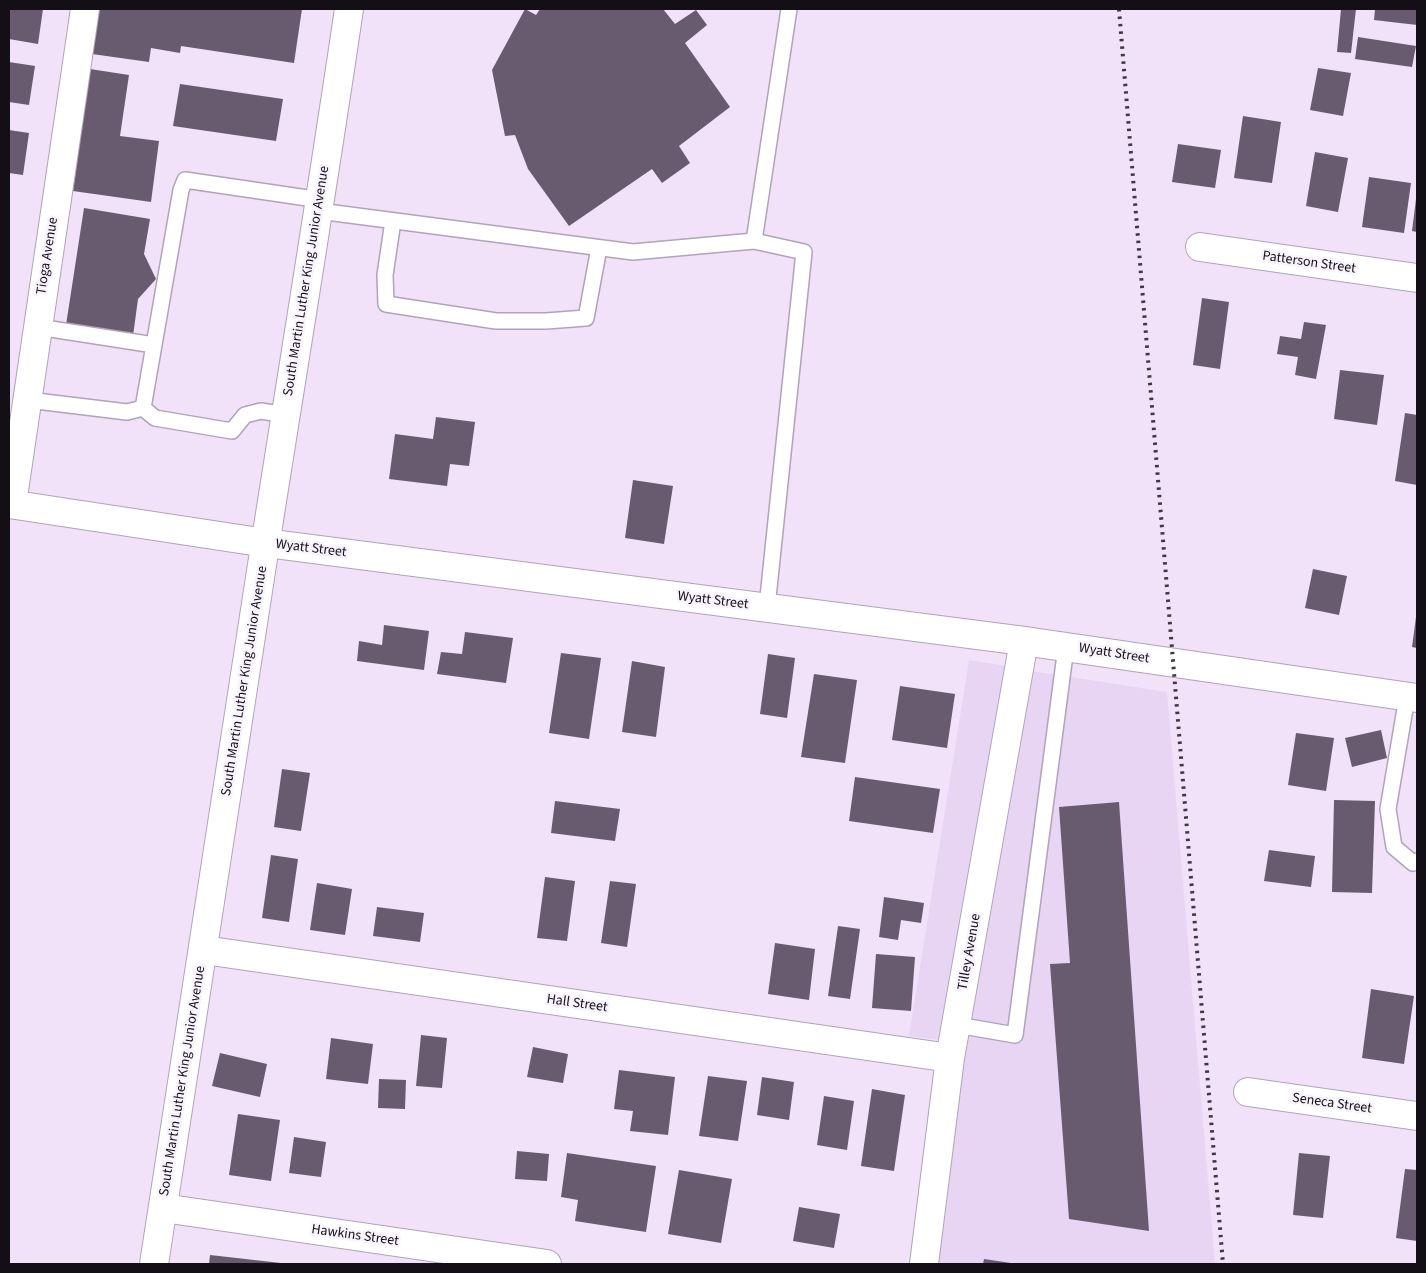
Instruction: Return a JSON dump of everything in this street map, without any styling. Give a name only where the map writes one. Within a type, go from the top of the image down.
[{"type":"street","name":"Tioga Avenue","points":[[11,504],[86,9]]},
{"type":"street","name":"South Martin Luther King Junior Avenue","points":[[154,1264],[320,205],[348,9]]},
{"type":"street","name":"Patterson Street","points":[[1200,247],[1417,278]]},
{"type":"street","name":"Wyatt Street","points":[[11,504],[266,543],[1024,640],[1412,697]]},
{"type":"street","name":"Tilley Avenue","points":[[924,1264],[950,1058],[1024,640]]},
{"type":"street","name":"Hall Street","points":[[204,950],[950,1058]]},
{"type":"street","name":"Seneca Street","points":[[1248,1092],[1417,1116]]},
{"type":"street","name":"Hawkins Street","points":[[163,1208],[547,1264]]},
{"type":"lane","points":[[754,241],[789,9]]},
{"type":"lane","points":[[143,408],[181,190],[185,180],[393,220],[633,252],[754,241],[804,252],[767,608]]},
{"type":"lane","points":[[393,220],[385,275],[386,304],[496,321],[546,321],[586,318],[599,248]]},
{"type":"lane","points":[[38,327],[154,345]]},
{"type":"lane","points":[[28,400],[127,412],[143,408]]},
{"type":"lane","points":[[143,408],[155,418],[232,431],[245,415],[261,411],[286,415]]},
{"type":"lane","points":[[957,1024],[1015,1035],[1066,647]]},
{"type":"lane","points":[[1412,697],[1388,809],[1394,847],[1413,863],[1417,861]]},
{"type":"shaded area","points":[[969,660],[1006,666],[940,1040],[909,1036]]},
{"type":"shaded area","points":[[1032,671],[1167,692],[1215,1264],[938,1264],[963,1060]]},
{"type":"building","points":[[9,9],[43,9],[38,44],[9,39]]},
{"type":"building","points":[[92,9],[302,9],[294,63],[181,46],[180,53],[151,48],[149,62],[85,53]]},
{"type":"building","points":[[525,9],[536,15],[540,9],[663,9],[675,24],[696,10],[707,25],[685,43],[730,107],[679,146],[690,163],[662,183],[652,169],[569,226],[528,169],[515,135],[505,136],[492,70]]},
{"type":"building","points":[[1341,9],[1356,9],[1351,53],[1337,52]]},
{"type":"building","points":[[1375,9],[1417,9],[1417,25],[1374,20]]},
{"type":"building","points":[[1358,37],[1416,46],[1412,67],[1355,59]]},
{"type":"building","points":[[9,62],[35,66],[29,105],[9,102]]},
{"type":"building","points":[[1318,68],[1351,73],[1343,116],[1310,110]]},
{"type":"building","points":[[90,69],[129,75],[120,136],[159,141],[151,202],[73,191]]},
{"type":"building","points":[[180,84],[283,99],[276,141],[173,126]]},
{"type":"building","points":[[1243,116],[1281,122],[1272,183],[1234,178]]},
{"type":"building","points":[[9,130],[29,133],[23,175],[9,173]]},
{"type":"building","points":[[1178,144],[1221,150],[1215,188],[1172,182]]},
{"type":"building","points":[[1315,152],[1348,158],[1338,212],[1306,206]]},
{"type":"building","points":[[1369,177],[1411,183],[1404,233],[1362,227]]},
{"type":"building","points":[[1417,200],[1417,232],[1412,231]]},
{"type":"building","points":[[84,208],[150,219],[144,254],[156,279],[138,299],[133,336],[66,325]]},
{"type":"building","points":[[1202,298],[1229,302],[1220,369],[1193,365]]},
{"type":"building","points":[[1304,322],[1326,325],[1316,379],[1295,375],[1298,357],[1277,354],[1280,336],[1301,339]]},
{"type":"building","points":[[1340,370],[1384,375],[1377,425],[1334,419]]},
{"type":"building","points":[[1405,413],[1417,415],[1417,485],[1395,481]]},
{"type":"building","points":[[436,417],[475,422],[469,466],[450,464],[447,486],[389,479],[395,434],[433,439]]},
{"type":"building","points":[[633,480],[673,486],[664,544],[625,538]]},
{"type":"building","points":[[1313,569],[1347,576],[1339,615],[1305,608]]},
{"type":"building","points":[[1417,617],[1417,648],[1412,647]]},
{"type":"building","points":[[384,625],[429,631],[424,670],[357,661],[359,641],[382,645]]},
{"type":"building","points":[[465,632],[513,638],[506,683],[437,674],[441,652],[462,654]]},
{"type":"building","points":[[561,653],[601,658],[589,739],[549,733]]},
{"type":"building","points":[[768,654],[795,658],[787,718],[760,714]]},
{"type":"building","points":[[632,661],[665,667],[656,737],[622,732]]},
{"type":"building","points":[[814,674],[857,680],[845,763],[801,757]]},
{"type":"building","points":[[900,686],[955,694],[947,748],[892,740]]},
{"type":"building","points":[[1381,730],[1387,758],[1352,767],[1345,738]]},
{"type":"building","points":[[1296,733],[1334,738],[1326,791],[1288,785]]},
{"type":"building","points":[[282,769],[310,773],[301,831],[274,827]]},
{"type":"building","points":[[855,777],[940,789],[933,833],[849,821]]},
{"type":"building","points":[[1334,800],[1375,801],[1372,893],[1332,892]]},
{"type":"building","points":[[555,801],[620,809],[615,841],[551,833]]},
{"type":"building","points":[[1119,802],[1149,1231],[1069,1219],[1050,964],[1070,963],[1059,807]]},
{"type":"building","points":[[1269,850],[1315,856],[1311,887],[1264,881]]},
{"type":"building","points":[[271,855],[298,859],[289,922],[262,918]]},
{"type":"building","points":[[545,877],[575,881],[567,941],[537,938]]},
{"type":"building","points":[[610,881],[636,884],[627,947],[601,943]]},
{"type":"building","points":[[317,883],[352,889],[345,935],[310,930]]},
{"type":"building","points":[[884,897],[924,903],[921,923],[901,920],[898,940],[879,937]]},
{"type":"building","points":[[377,907],[424,913],[420,942],[373,936]]},
{"type":"building","points":[[838,926],[860,929],[850,999],[828,996]]},
{"type":"building","points":[[775,943],[815,949],[809,1000],[768,994]]},
{"type":"building","points":[[876,954],[915,957],[911,1011],[872,1008]]},
{"type":"building","points":[[1371,989],[1414,996],[1404,1064],[1362,1058]]},
{"type":"building","points":[[421,1035],[447,1038],[442,1088],[416,1086]]},
{"type":"building","points":[[331,1038],[373,1044],[368,1084],[326,1079]]},
{"type":"building","points":[[533,1047],[568,1054],[563,1083],[527,1077]]},
{"type":"building","points":[[220,1053],[267,1064],[260,1097],[212,1086]]},
{"type":"building","points":[[619,1070],[675,1077],[668,1135],[630,1131],[633,1111],[614,1109]]},
{"type":"building","points":[[708,1076],[747,1081],[738,1141],[699,1136]]},
{"type":"building","points":[[762,1077],[794,1082],[789,1120],[757,1115]]},
{"type":"building","points":[[379,1079],[406,1080],[405,1109],[378,1108]]},
{"type":"building","points":[[872,1089],[905,1095],[894,1171],[861,1166]]},
{"type":"building","points":[[824,1096],[854,1101],[847,1150],[817,1145]]},
{"type":"building","points":[[238,1114],[280,1120],[271,1181],[229,1175]]},
{"type":"building","points":[[294,1137],[326,1142],[321,1177],[289,1173]]},
{"type":"building","points":[[517,1151],[549,1154],[547,1181],[515,1179]]},
{"type":"building","points":[[567,1153],[656,1166],[646,1232],[575,1221],[578,1200],[561,1197]]},
{"type":"building","points":[[1299,1153],[1330,1156],[1323,1218],[1293,1215]]},
{"type":"building","points":[[1405,1169],[1417,1170],[1417,1241],[1396,1238]]},
{"type":"building","points":[[679,1170],[732,1179],[721,1243],[668,1234]]},
{"type":"building","points":[[799,1207],[840,1214],[834,1248],[793,1241]]},
{"type":"building","points":[[210,1255],[281,1263],[281,1264],[209,1264]]},
{"type":"building","points":[[984,1259],[1011,1263],[1011,1264],[983,1264]]},
{"type":"railway","points":[[1119,9],[1223,1264]]}]
